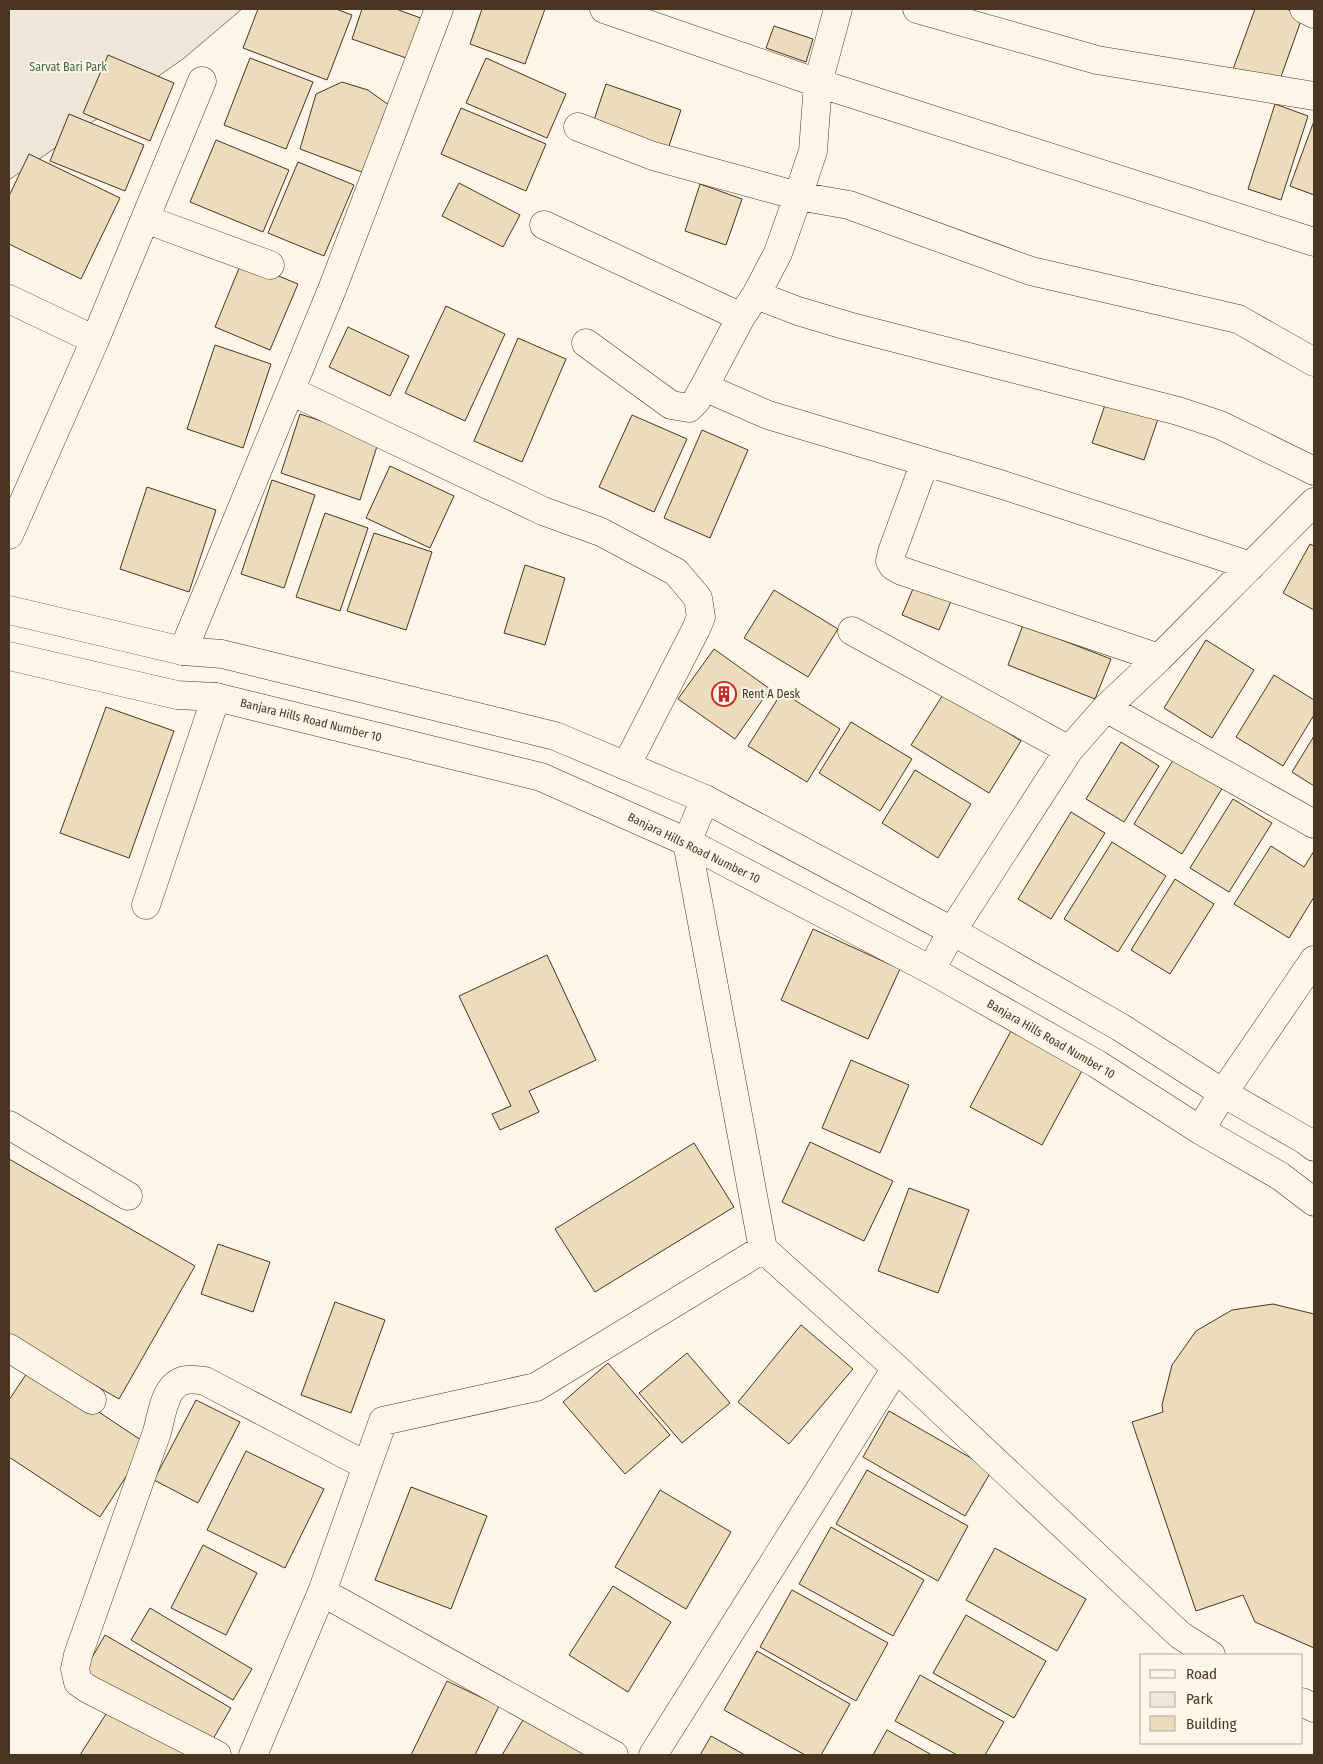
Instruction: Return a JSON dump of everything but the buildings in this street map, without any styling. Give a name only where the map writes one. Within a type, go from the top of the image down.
[{"type":"street","points":[[183,651],[337,278],[439,9]]},
{"type":"street","points":[[604,9],[818,84],[1314,242]]},
{"type":"street","points":[[586,343],[671,405],[690,408],[696,401],[778,253],[813,150],[818,84],[838,9]]},
{"type":"street","points":[[917,9],[1097,60],[1314,96]]},
{"type":"street","points":[[1304,9],[1314,14]]},
{"type":"street","points":[[9,535],[95,340],[202,81]]},
{"type":"street","points":[[578,127],[653,156],[798,196],[849,205],[1031,271],[1238,319],[1314,362]]},
{"type":"street","points":[[145,219],[270,265]]},
{"type":"street","points":[[544,225],[741,317]]},
{"type":"street","points":[[756,295],[798,311],[848,326],[1178,411],[1220,425],[1314,471]]},
{"type":"street","points":[[9,299],[95,340]]},
{"type":"street","points":[[704,387],[768,415],[1003,485],[1251,566]]},
{"type":"street","points":[[291,391],[543,511],[601,532],[676,572],[698,598],[700,617],[696,629],[626,766]]},
{"type":"street","points":[[925,462],[892,552],[890,561],[892,566],[1159,658]]},
{"type":"street","points":[[931,970],[952,931],[1069,750],[1106,708],[1313,505]]},
{"type":"street","points":[[9,610],[183,651],[222,654],[555,736],[705,799],[952,931],[1120,1027],[1223,1093],[1314,1147]]},
{"type":"street","points":[[852,631],[1069,750]]},
{"type":"street","name":"Banjara Hills Road Number 10","points":[[9,656],[177,695],[216,697],[541,777],[687,842],[931,970],[1097,1064],[1200,1130],[1280,1176],[1314,1202]]},
{"type":"street","points":[[146,905],[216,697]]},
{"type":"street","points":[[1106,708],[1314,824]]},
{"type":"street","points":[[705,799],[687,842],[764,1249],[896,1368],[1180,1635],[1209,1654]]},
{"type":"street","points":[[1200,1130],[1223,1093],[1314,960]]},
{"type":"street","points":[[9,1125],[128,1196]]},
{"type":"street","points":[[253,1755],[322,1592],[383,1421],[536,1387],[764,1249]]},
{"type":"street","points":[[9,1348],[92,1400]]},
{"type":"street","points":[[653,1755],[896,1368]]},
{"type":"street","points":[[217,1755],[88,1689],[78,1682],[75,1669],[78,1655],[158,1432],[165,1401],[172,1387],[185,1380],[205,1381],[367,1466]]},
{"type":"street","points":[[322,1592],[614,1755]]},
{"type":"green space","name":"Sarvat Bari Park","points":[[9,9],[242,9],[183,59],[9,180]]},
{"type":"place","name":"Rent A Desk","points":[[724,694]]}]
